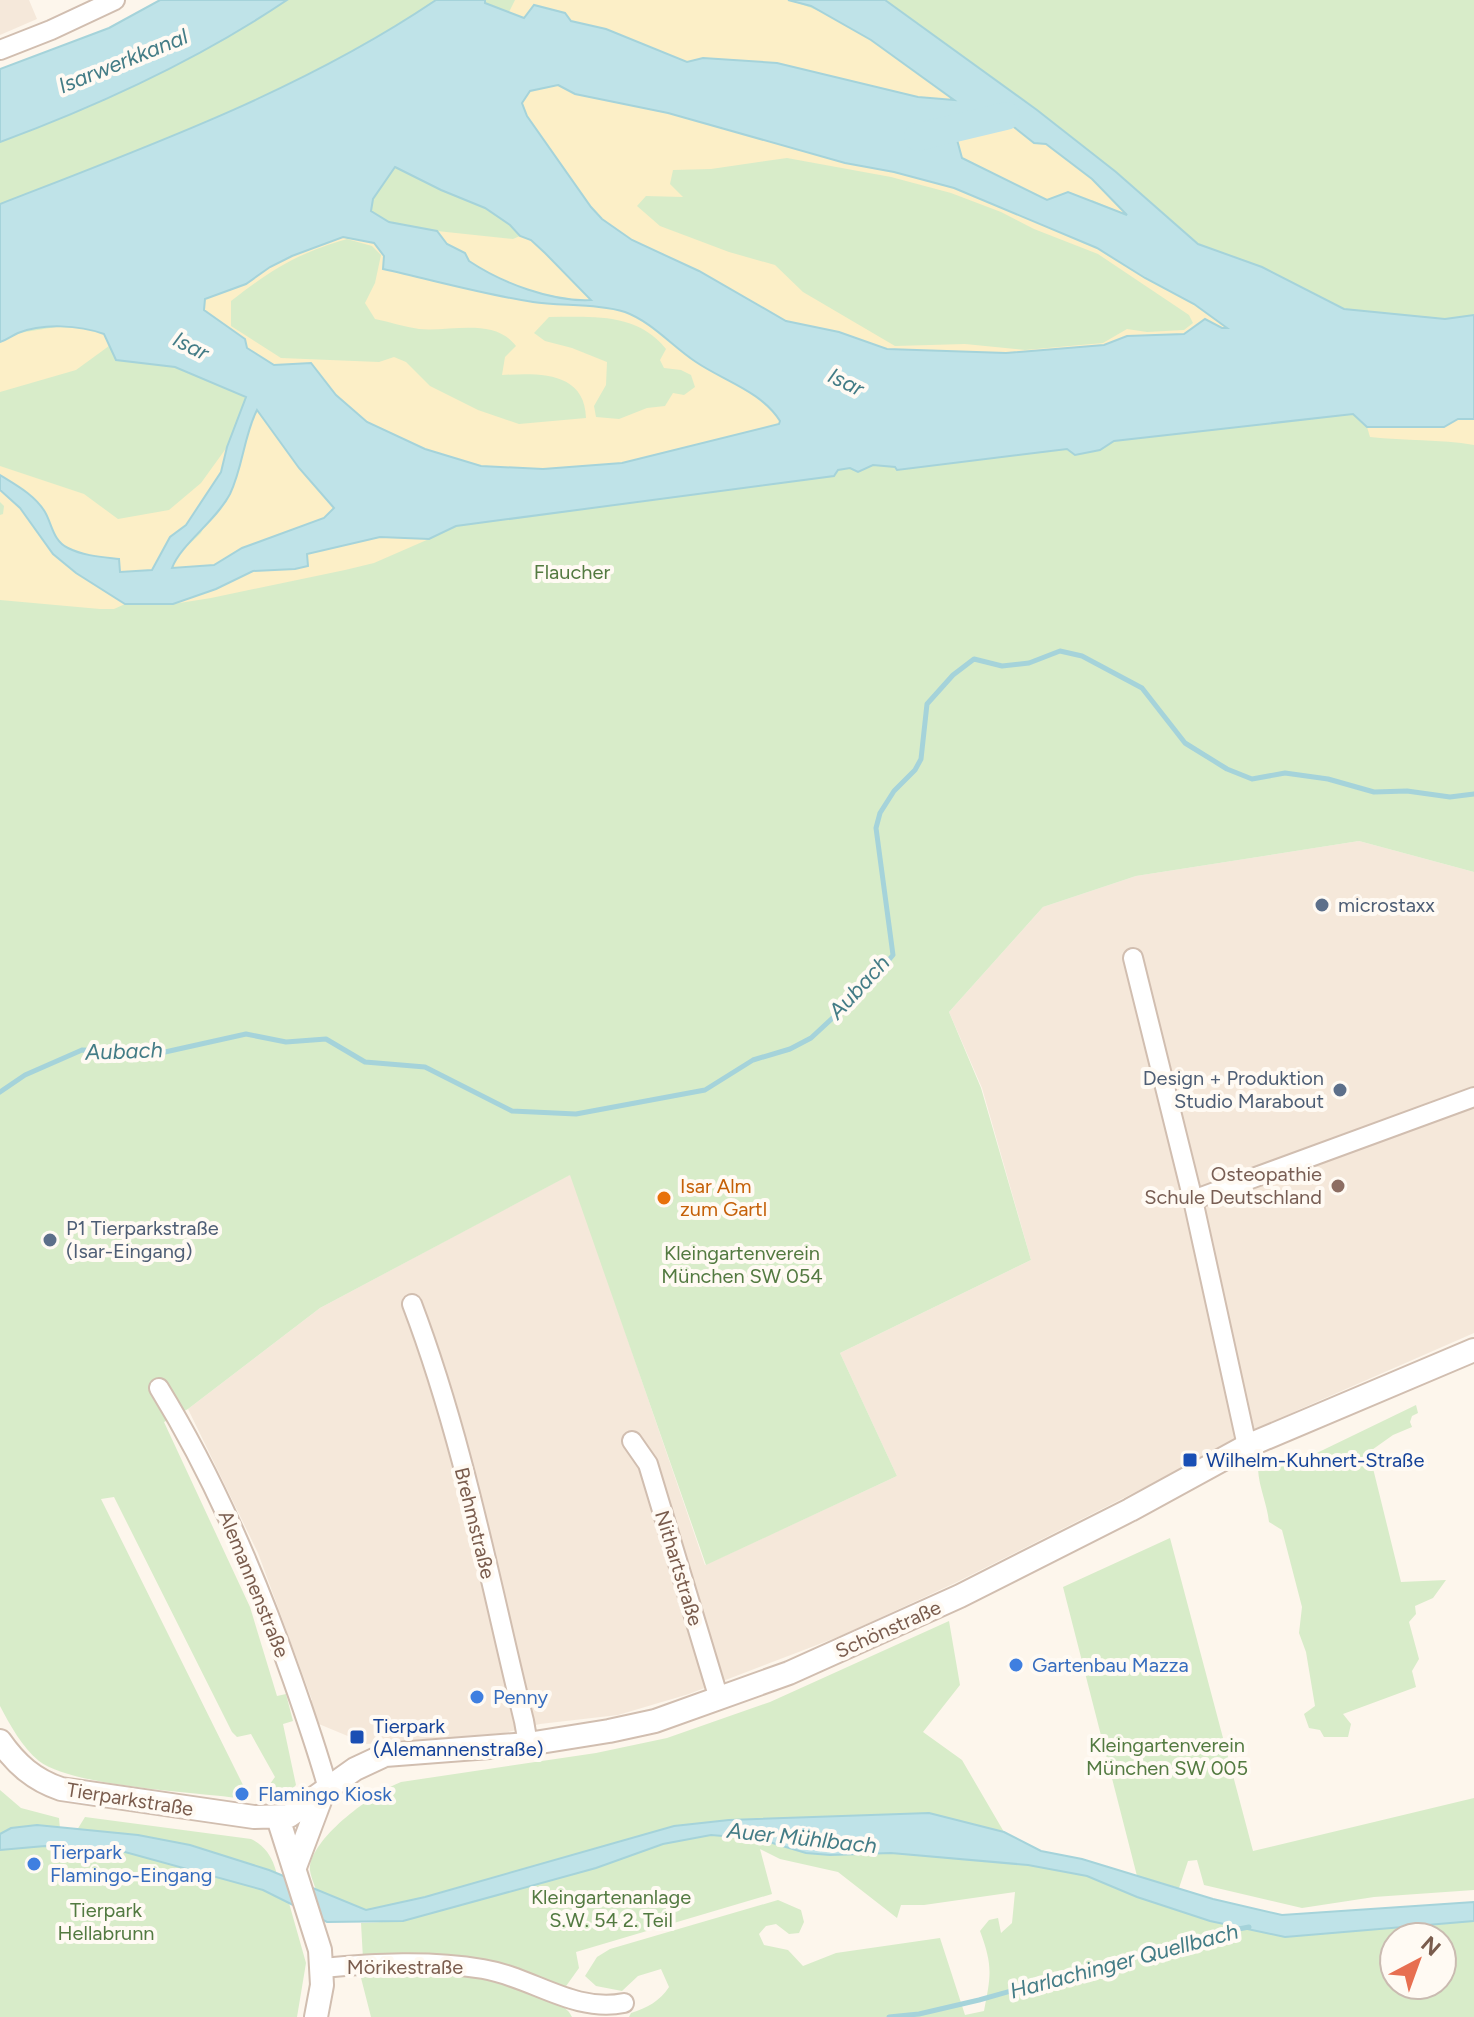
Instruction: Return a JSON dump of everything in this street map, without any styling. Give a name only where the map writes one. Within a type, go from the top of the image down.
[{"type":"street","points":[[0,50],[115,0]]},
{"type":"street","points":[[1133,958],[1193,1200],[1247,1446]]},
{"type":"street","points":[[1193,1200],[1474,1097]]},
{"type":"street","name":"Brehmstraße","points":[[412,1304],[433,1359],[528,1744]]},
{"type":"street","name":"Schönstraße","points":[[278,1818],[289,1816],[361,1766],[385,1755],[528,1744],[655,1721],[719,1699],[861,1643],[1130,1510],[1247,1446],[1474,1350]]},
{"type":"street","name":"Alemannenstraße","points":[[159,1388],[230,1522],[268,1608],[328,1789]]},
{"type":"street","name":"Nithartstraße","points":[[632,1441],[648,1464],[719,1699]]},
{"type":"street","name":"Tierparkstraße","points":[[0,1741],[24,1769],[46,1784],[61,1789],[278,1818]]},
{"type":"street","points":[[297,1874],[321,1798],[328,1789]]},
{"type":"street","points":[[278,1818],[312,1919],[322,1968],[316,2017]]},
{"type":"street","name":"Mörikestraße","points":[[322,1968],[394,1963],[484,1969],[509,1976],[579,2010],[624,2003]]},
{"type":"shaded area","points":[[0,0],[29,0],[37,19],[0,35]]},
{"type":"shaded area","points":[[1359,841],[1474,872],[1474,1333],[1298,1410],[957,1582],[843,1635],[689,1694],[618,1715],[540,1724],[504,1733],[367,1744],[314,1722],[307,1702],[312,1700],[258,1553],[188,1409],[320,1308],[571,1174],[705,1565],[897,1476],[840,1353],[1031,1260],[982,1088],[949,1012],[1043,907],[1136,876]]},
{"type":"green space","name":"Flaucher","points":[[160,0],[1474,0],[1474,872],[1359,841],[1136,876],[1043,907],[949,1012],[981,1088],[1031,1260],[840,1353],[897,1476],[706,1565],[570,1175],[320,1308],[188,1409],[164,1422],[250,1607],[277,1696],[286,1694],[293,1721],[283,1724],[296,1785],[287,1794],[275,1797],[265,1791],[275,1777],[251,1734],[237,1737],[232,1732],[114,1497],[101,1499],[244,1787],[235,1790],[237,1798],[104,1782],[55,1770],[27,1749],[0,1706],[0,69],[109,28]]},
{"type":"green space","points":[[1416,1405],[1418,1413],[1412,1416],[1412,1427],[1393,1435],[1369,1452],[1401,1582],[1446,1580],[1433,1598],[1415,1606],[1416,1614],[1409,1622],[1419,1659],[1412,1671],[1416,1687],[1343,1714],[1351,1724],[1348,1737],[1324,1737],[1320,1730],[1309,1728],[1304,1714],[1315,1706],[1306,1652],[1299,1633],[1302,1607],[1282,1530],[1269,1522],[1258,1469],[1292,1465]]},
{"type":"green space","name":"Kleingartenverein München SW 005","points":[[1170,1538],[1253,1851],[1474,1798],[1474,1890],[1374,1897],[1302,1908],[1204,1885],[1197,1860],[1188,1861],[1179,1888],[1137,1876],[1063,1587]]},
{"type":"green space","points":[[949,1621],[960,1685],[923,1732],[962,1760],[1004,1832],[929,1813],[729,1820],[674,1826],[425,1897],[366,1910],[316,1890],[310,1866],[322,1841],[346,1817],[401,1782],[596,1753],[667,1738],[770,1702]]},
{"type":"green space","name":"Tierpark Hellabrunn","points":[[0,1790],[21,1808],[59,1818],[60,1829],[77,1830],[85,1817],[251,1839],[259,1844],[274,1865],[282,1899],[289,1903],[306,1963],[297,2017],[0,2017]]},
{"type":"green space","name":"Kleingartenanlage S.W. 54 2. Teil","points":[[711,1835],[759,1839],[806,1853],[891,1853],[1028,1865],[1087,1876],[1137,1897],[1210,1921],[1378,1927],[1378,2001],[1458,2001],[1458,1922],[1474,1921],[1474,2017],[629,2017],[657,2000],[669,1987],[661,1969],[638,1976],[622,1991],[596,1986],[585,1976],[597,1957],[610,1949],[778,1900],[801,1910],[804,1922],[799,1933],[789,1934],[776,1924],[766,1926],[759,1934],[764,1945],[788,1950],[803,1966],[836,1953],[940,1938],[965,2015],[984,2011],[990,1971],[980,1931],[989,1920],[998,1918],[1001,1933],[1012,1923],[1015,1892],[924,1905],[901,1905],[897,1918],[838,1872],[780,1859],[760,1849],[772,1894],[576,1952],[579,1968],[564,1989],[511,1969],[465,1959],[363,1959],[361,1923],[403,1921],[596,1868],[663,1844]]},
{"type":"green space","points":[[437,1971],[490,1980],[532,1992],[564,2007],[572,2017],[371,2017],[360,1974]]},
{"type":"sand","points":[[515,0],[788,0],[855,29],[956,100],[918,97],[777,63],[703,58],[687,62],[606,29],[571,21],[565,13],[535,5],[524,18],[509,12]]},
{"type":"sand","points":[[559,85],[575,94],[668,113],[845,163],[954,188],[1097,248],[1194,304],[1228,328],[1205,319],[1184,334],[1127,336],[1104,345],[1006,353],[887,349],[839,332],[786,321],[699,271],[632,240],[602,219],[527,116],[522,103],[530,91]],"holes":[[[787,158],[891,177],[951,193],[1098,254],[1189,315],[1193,323],[1184,330],[1147,332],[1127,329],[1103,343],[1025,350],[965,344],[895,346],[803,292],[775,265],[729,252],[660,226],[637,206],[646,196],[683,197],[670,184],[673,170],[711,169]]]},
{"type":"sand","points":[[997,121],[1010,124],[1034,143],[1046,143],[1092,179],[1129,216],[1092,200],[1047,200],[962,158],[952,125]]},
{"type":"sand","points":[[437,231],[513,239],[520,236],[531,240],[592,300],[542,293],[503,281],[486,273],[465,253],[447,244]]},
{"type":"sand","points":[[343,236],[374,243],[384,256],[383,268],[514,299],[625,312],[653,328],[696,362],[763,402],[780,421],[779,424],[622,463],[543,469],[481,466],[425,449],[367,422],[336,395],[311,363],[274,365],[247,348],[204,310],[205,299],[246,284],[292,256]],"holes":[[[347,239],[372,246],[381,255],[375,283],[365,303],[375,319],[419,329],[484,329],[507,337],[516,346],[505,357],[502,375],[544,375],[568,383],[578,391],[586,418],[519,424],[478,410],[430,386],[406,362],[394,357],[379,362],[281,358],[231,326],[231,301],[272,271]],[[549,317],[597,317],[641,328],[666,349],[660,360],[664,368],[691,375],[695,387],[684,395],[673,393],[665,406],[647,408],[619,419],[596,417],[594,406],[606,385],[607,362],[545,341],[534,333]]]},
{"type":"sand","points":[[56,327],[88,328],[104,334],[109,346],[76,370],[0,392],[0,342],[19,333]]},
{"type":"sand","points":[[256,409],[299,468],[334,507],[325,518],[242,548],[214,565],[171,568],[177,556],[201,533]]},
{"type":"sand","points":[[1458,419],[1474,419],[1474,445],[1370,437],[1367,427],[1443,427]]},
{"type":"sand","points":[[227,447],[221,472],[186,525],[170,537],[153,570],[120,572],[119,559],[74,551],[63,545],[36,500],[0,475],[0,466],[84,494],[118,519],[169,510],[201,483]]},
{"type":"sand","points":[[0,490],[20,508],[52,552],[76,573],[125,604],[114,609],[100,609],[0,600],[0,515],[4,506],[0,502]]},
{"type":"sand","points":[[380,537],[429,539],[374,563],[173,604],[216,589],[253,571],[307,566],[306,554]]},
{"type":"water","name":"Isarwerkkanal","points":[[160,0],[287,0],[219,42],[148,80],[0,142],[0,69],[109,28]]},
{"type":"water","name":"Isar","points":[[436,0],[485,0],[485,3],[524,18],[534,5],[565,13],[571,21],[606,29],[687,62],[703,58],[777,63],[918,97],[954,100],[871,40],[811,6],[788,0],[885,0],[1037,110],[1116,172],[1198,244],[1262,267],[1344,309],[1445,319],[1474,315],[1474,419],[1458,419],[1444,427],[1367,427],[1353,414],[1114,441],[1100,450],[1075,455],[1067,449],[897,470],[895,467],[873,465],[858,472],[850,468],[838,470],[834,476],[456,526],[429,539],[380,537],[307,554],[308,566],[253,571],[216,589],[173,604],[125,604],[76,573],[53,554],[20,508],[0,490],[0,475],[36,500],[63,545],[74,551],[119,559],[120,572],[152,570],[170,537],[186,525],[221,472],[246,397],[175,367],[116,360],[104,334],[94,331],[61,326],[38,328],[0,342],[0,204],[224,114],[333,62]],"holes":[[[558,85],[575,94],[668,113],[845,163],[954,188],[1097,248],[1194,304],[1227,328],[1205,319],[1184,334],[1127,336],[1104,345],[1006,353],[887,349],[839,332],[786,321],[699,271],[632,240],[602,219],[527,116],[522,103],[530,91]],[[997,121],[1010,124],[1034,143],[1046,144],[1092,179],[1127,215],[1068,192],[1047,200],[962,158],[953,125]],[[395,167],[485,208],[520,236],[531,240],[591,300],[560,298],[496,277],[469,261],[465,253],[447,244],[437,231],[389,222],[371,211],[373,199]],[[343,237],[374,243],[384,256],[383,269],[514,299],[625,312],[653,328],[696,362],[752,394],[780,421],[779,424],[622,463],[543,469],[481,466],[425,449],[367,422],[336,395],[311,363],[274,365],[247,348],[245,339],[204,310],[205,299],[246,284],[270,267]],[[257,410],[299,468],[334,508],[324,518],[242,548],[214,565],[172,568],[183,550],[230,494]]]},
{"type":"water","name":"Auer Mühlbach","points":[[929,1813],[1004,1832],[1041,1851],[1082,1859],[1213,1899],[1282,1915],[1474,1902],[1474,1921],[1378,1921],[1378,1929],[1285,1937],[1210,1921],[1137,1897],[1087,1876],[1028,1865],[891,1853],[806,1853],[759,1839],[711,1835],[663,1844],[596,1868],[403,1921],[327,1922],[263,1890],[125,1852],[45,1846],[0,1850],[0,1834],[11,1828],[37,1825],[138,1835],[190,1845],[269,1870],[366,1910],[425,1897],[674,1826],[729,1820]]},
{"type":"waterway","points":[[918,137],[1006,116]]},
{"type":"waterway","name":"Aubach","points":[[0,1092],[25,1075],[82,1050],[114,1051],[130,1047],[165,1052],[246,1034],[286,1042],[326,1039],[365,1062],[425,1067],[512,1111],[576,1114],[705,1090],[753,1060],[790,1049],[811,1038],[865,988],[893,955],[876,828],[880,813],[921,759],[927,704],[953,675],[974,659],[1002,666],[1029,663],[1060,651],[1082,656],[1142,688],[1185,743],[1227,769],[1252,779],[1285,773],[1328,779],[1374,792],[1407,791],[1450,797],[1474,794]]},
{"type":"waterway","name":"Harlachinger Quellbach","points":[[889,2017],[919,2014],[979,2000],[1213,1934],[1249,1927]]},
{"type":"place","name":"microstaxx","points":[[1322,905]]},
{"type":"place","name":"Design + Produktion Studio Marabout","points":[[1340,1090]]},
{"type":"place","name":"Osteopathie Schule Deutschland","points":[[1338,1186]]},
{"type":"place","name":"Isar Alm zum Gartl","points":[[664,1198]]},
{"type":"place","name":"P1 Tierparkstraße (Isar-Eingang)","points":[[50,1240]]},
{"type":"place","name":"Wilhelm-Kuhnert-Straße","points":[[1190,1460]]},
{"type":"place","name":"Gartenbau Mazza","points":[[1016,1665]]},
{"type":"place","name":"Penny","points":[[477,1697]]},
{"type":"place","name":"Tierpark (Alemannenstraße)","points":[[357,1737]]},
{"type":"place","name":"Flamingo Kiosk","points":[[242,1794]]},
{"type":"place","name":"Tierpark Flamingo-Eingang","points":[[34,1864]]},
{"type":"park label","name":"Kleingartenverein München SW 054","points":[[742,1264]]}]
